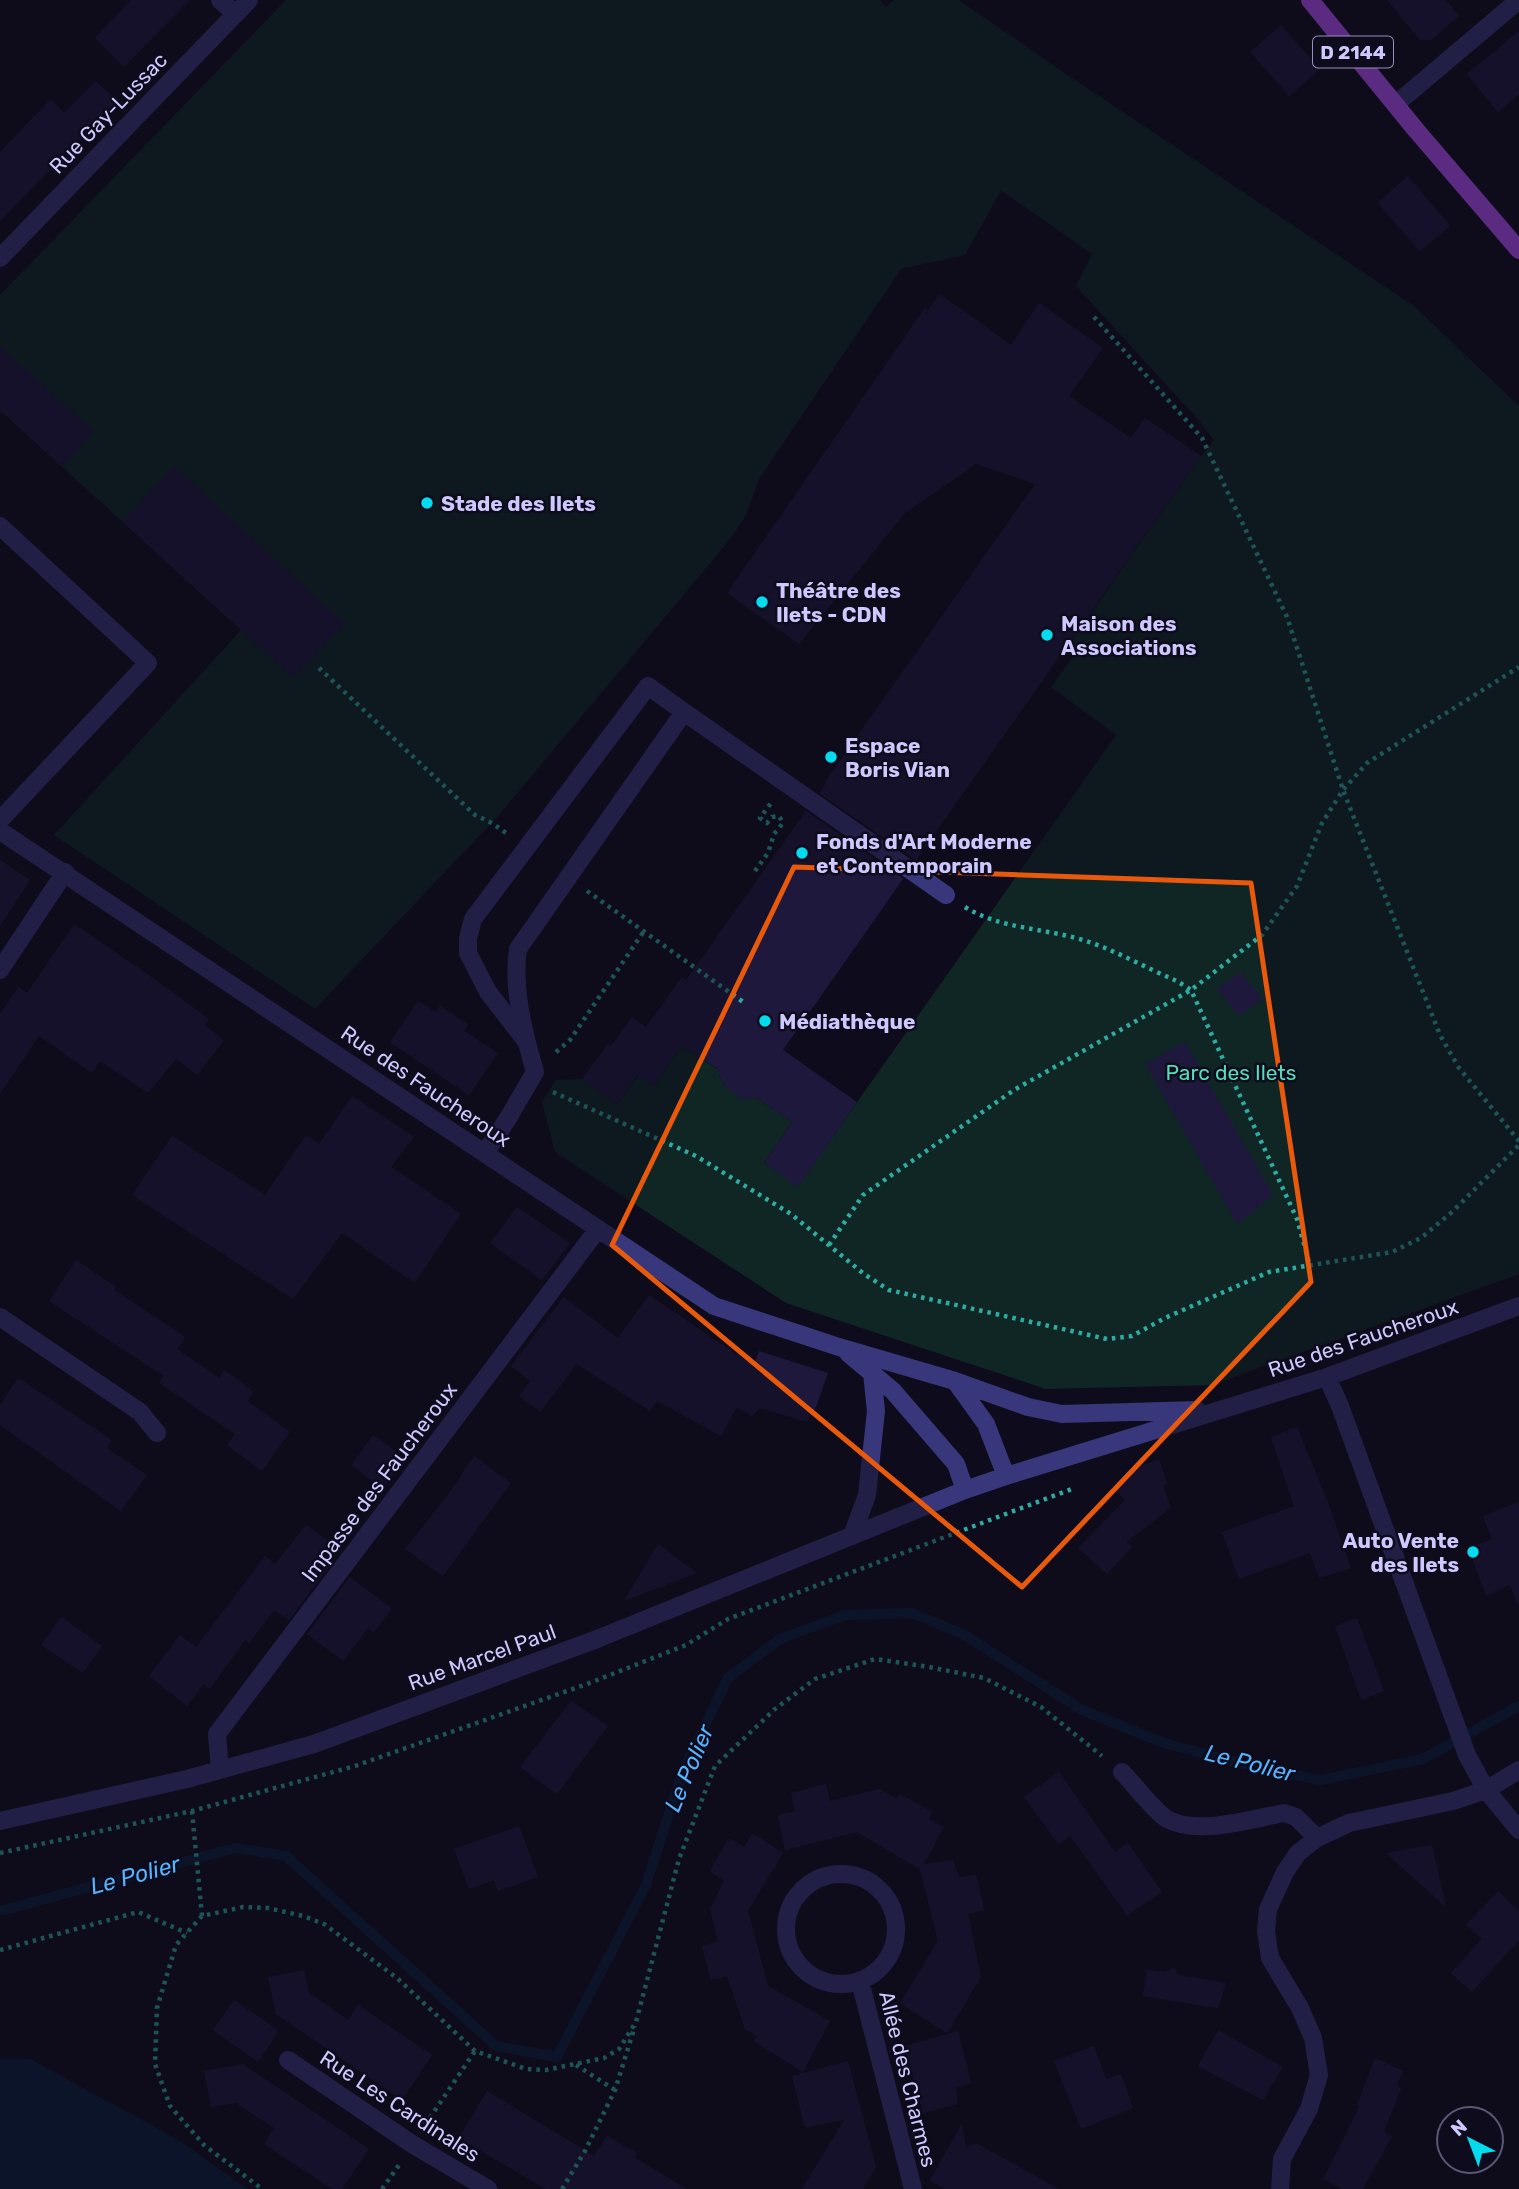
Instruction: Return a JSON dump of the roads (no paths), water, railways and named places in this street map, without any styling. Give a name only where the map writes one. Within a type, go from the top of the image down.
[{"type":"main road","name":"D 2144","points":[[1310,0],[1519,250]]},
{"type":"street","points":[[220,0],[234,14]]},
{"type":"street","name":"Rue Gay-Lussac","points":[[0,258],[249,0]]},
{"type":"street","points":[[1396,104],[1519,0]]},
{"type":"street","points":[[0,526],[148,663],[0,820]]},
{"type":"street","points":[[526,1041],[488,992],[468,953],[468,938],[473,919],[648,686],[947,895]]},
{"type":"street","points":[[485,1153],[532,1077],[515,968],[518,949],[684,712]]},
{"type":"street","name":"Rue des Faucheroux","points":[[0,831],[714,1306],[955,1381],[1028,1407],[1062,1414],[1220,1410]]},
{"type":"street","points":[[0,970],[65,872]]},
{"type":"street","name":"Impasse des Faucheroux","points":[[220,1770],[217,1734],[598,1229]]},
{"type":"street","name":"Rue des Faucheroux","points":[[842,1348],[893,1391],[956,1464],[965,1490],[1327,1377],[1519,1306]]},
{"type":"street","points":[[0,1317],[140,1412],[157,1433]]},
{"type":"street","points":[[852,1536],[867,1495],[876,1411],[872,1373]]},
{"type":"street","points":[[1327,1377],[1467,1755],[1486,1790],[1519,1830]]},
{"type":"street","points":[[955,1381],[986,1424],[1006,1476]]},
{"type":"street","name":"Rue Marcel Paul","points":[[0,1821],[187,1779],[314,1744],[597,1639],[965,1490]]},
{"type":"street","points":[[1280,2189],[1282,2160],[1309,2109],[1319,2075],[1313,2038],[1300,2008],[1270,1958],[1266,1931],[1268,1909],[1285,1872],[1298,1853],[1317,1838],[1349,1823],[1453,1801],[1486,1790],[1519,1770]]},
{"type":"street","points":[[1122,1772],[1165,1817],[1182,1825],[1200,1828],[1284,1813],[1296,1817],[1317,1838]]},
{"type":"street","name":"Allée des Charmes","points":[[847,1873],[865,1878],[880,1889],[891,1904],[896,1922],[895,1940],[888,1958],[876,1972],[860,1981],[842,1984],[824,1982],[808,1974],[795,1961],[788,1945],[785,1927],[789,1909],[798,1894],[811,1881],[828,1874],[847,1873]]},
{"type":"street","name":"Allée des Charmes","points":[[860,1981],[913,2189]]},
{"type":"street","name":"Rue Les Cardinales","points":[[288,2060],[412,2144],[488,2189]]},
{"type":"water","points":[[0,2059],[30,2059],[182,2142],[247,2189],[0,2189]]},
{"type":"waterway","name":"Le Polier","points":[[0,1911],[236,1848],[286,1856],[496,2046],[557,2057],[646,1885],[682,1773],[728,1678],[780,1639],[845,1615],[912,1613],[963,1634],[1082,1710],[1164,1743],[1256,1767],[1321,1780],[1423,1759],[1519,1706]]},
{"type":"place","name":"Stade des Ilets","points":[[427,503]]},
{"type":"place","name":"Théâtre des Ilets - CDN","points":[[762,602]]},
{"type":"place","name":"Maison des Associations","points":[[1047,635]]},
{"type":"place","name":"Espace Boris Vian","points":[[831,757]]},
{"type":"place","name":"Fonds d'Art Moderne et Contemporain","points":[[802,853]]},
{"type":"place","name":"Médiathèque","points":[[765,1021]]},
{"type":"place","name":"Auto Vente des Ilets","points":[[1473,1552]]},
{"type":"park label","name":"Parc des Ilets","points":[[1231,1072]]}]
